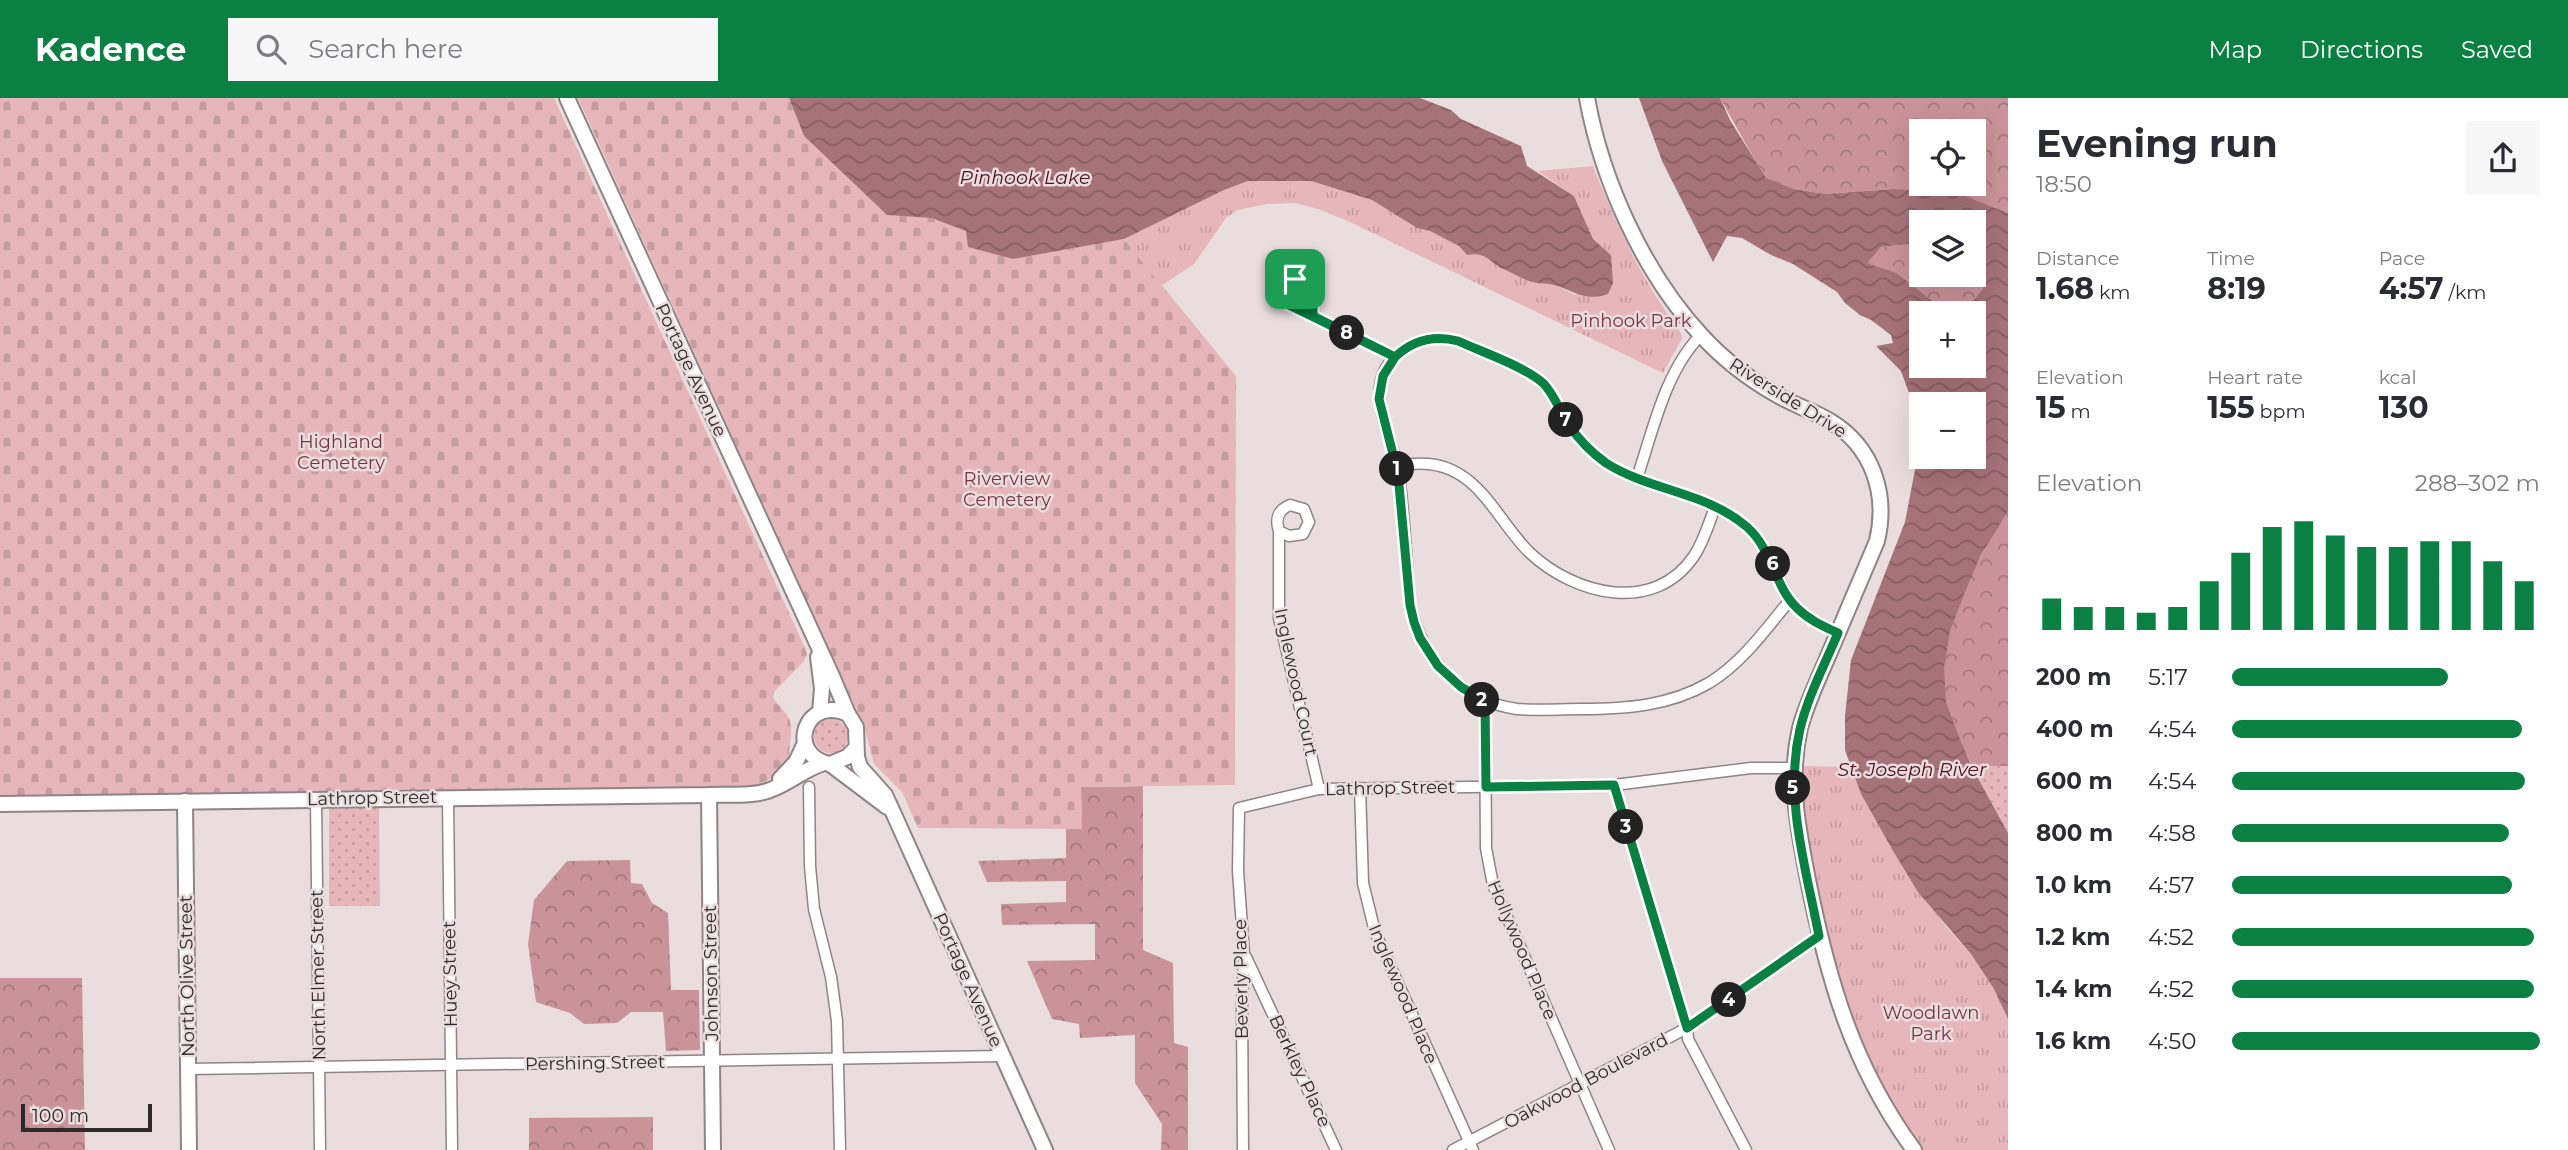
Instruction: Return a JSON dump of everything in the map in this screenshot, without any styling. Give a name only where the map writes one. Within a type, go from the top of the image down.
[{"type":"street","name":"Portage Avenue","points":[[567,98],[848,714]]},
{"type":"street","name":"Riverside Drive","points":[[1587,98],[1605,170],[1620,205],[1666,291],[1700,335],[1753,380],[1841,429],[1863,451],[1870,463],[1880,496],[1881,525],[1877,541],[1805,711],[1794,768],[1796,817],[1819,936],[1834,992],[1861,1063],[1882,1102],[1914,1150]]},
{"type":"street","points":[[1313,316],[1395,357]]},
{"type":"street","points":[[1637,478],[1674,372],[1688,348],[1700,335]]},
{"type":"street","points":[[1790,600],[1730,667],[1709,683],[1673,699],[1634,708],[1528,710],[1485,701],[1461,687],[1438,666],[1420,638],[1414,622],[1410,605],[1397,466],[1379,399],[1383,376],[1395,357],[1416,343],[1436,338],[1458,341],[1528,373],[1551,393],[1569,425],[1591,451],[1623,473],[1715,507],[1734,517],[1760,542],[1790,600],[1813,621],[1838,633]]},
{"type":"street","points":[[1397,466],[1434,464],[1457,472],[1473,485],[1517,539],[1538,560],[1570,580],[1610,593],[1636,593],[1651,589],[1676,575],[1700,545],[1715,507]]},
{"type":"street","name":"Inglewood Court","points":[[1279,531],[1279,618],[1319,789]]},
{"type":"street","name":"Portage Avenue","points":[[815,642],[822,689],[820,712]]},
{"type":"street","name":"Hollywood Place","points":[[1485,701],[1486,848],[1493,885],[1609,1150]]},
{"type":"street","points":[[840,710],[848,714],[856,727],[856,748],[847,757],[827,763],[812,756],[805,743],[807,725],[820,712],[840,710]]},
{"type":"street","name":"Lathrop Street","points":[[743,793],[778,780],[796,762],[805,743]]},
{"type":"street","name":"Portage Avenue","points":[[856,748],[860,767],[879,788],[892,810],[1045,1150]]},
{"type":"street","name":"Portage Avenue","points":[[827,763],[892,810]]},
{"type":"street","name":"Lathrop Street","points":[[0,804],[709,795],[766,792],[805,769],[827,763]]},
{"type":"street","name":"Lathrop Street","points":[[1239,808],[1319,789],[1614,785],[1751,768],[1794,768]]},
{"type":"street","points":[[1614,785],[1687,1028],[1688,1039],[1746,1150]]},
{"type":"street","points":[[809,787],[814,909],[835,999],[840,1150]]},
{"type":"street","name":"Inglewood Place","points":[[1360,788],[1363,883],[1375,932],[1471,1146]]},
{"type":"street","name":"Johnson Street","points":[[709,795],[713,1150]]},
{"type":"street","name":"Huey Street","points":[[448,797],[453,1150]]},
{"type":"street","name":"North Elmer Street","points":[[316,799],[320,1150]]},
{"type":"street","name":"North Olive Street","points":[[185,801],[189,1150]]},
{"type":"street","name":"Beverly Place","points":[[1239,808],[1238,871],[1244,954],[1243,1150]]},
{"type":"street","name":"Oakwood Boulevard","points":[[1453,1150],[1471,1146],[1580,1084],[1687,1028],[1819,936]]},
{"type":"street","name":"Berkley Place","points":[[1244,954],[1336,1150]]},
{"type":"street","name":"Pershing Street","points":[[188,1069],[1003,1056]]},
{"type":"green space","name":"Highland Cemetery","points":[[0,98],[554,98],[805,648],[807,654],[804,661],[775,691],[773,697],[790,721],[791,762],[770,779],[744,788],[0,798]]},
{"type":"green space","name":"Riverview Cemetery","points":[[578,98],[789,98],[804,136],[887,215],[931,218],[966,231],[1013,259],[1124,239],[1236,376],[1235,785],[1081,787],[1082,829],[918,828],[902,792],[874,764],[864,726]]},
{"type":"green space","points":[[1720,98],[2008,98],[2008,213],[1966,196],[1986,196],[1986,119],[1909,119],[1909,189],[1825,194],[1794,189],[1765,178]]},
{"type":"green space","name":"Pinhook Park","points":[[1593,166],[1631,252],[1654,294],[1681,333],[1682,338],[1663,373],[1348,221],[1295,203],[1267,204],[1238,210],[1226,218],[1194,264],[1161,286],[1124,239],[1248,181],[1311,181],[1372,200],[1417,228],[1430,231],[1460,246],[1467,255],[1478,253],[1532,282],[1555,285],[1575,295],[1611,255],[1593,239],[1574,196],[1538,171]]},
{"type":"green space","points":[[1909,244],[1909,282],[1897,273],[1866,263],[1881,247]]},
{"type":"green space","points":[[1915,287],[1983,288],[1973,301],[1933,301]]},
{"type":"green space","points":[[2008,510],[2008,766],[1972,766],[1946,701],[1946,650],[1951,625],[1970,577]]},
{"type":"green space","points":[[831,719],[843,724],[848,736],[843,748],[831,753],[819,748],[814,736],[819,724]]},
{"type":"green space","name":"Woodlawn Park","points":[[1801,766],[1851,767],[1861,794],[1893,851],[1947,928],[1971,954],[1994,989],[2008,1019],[2008,1150],[1922,1150],[1879,1079],[1852,1022],[1831,957],[1807,836]]},
{"type":"green space","points":[[1972,766],[2008,766],[2008,833],[1973,769]]},
{"type":"green space","points":[[1143,786],[1143,950],[1173,963],[1174,1043],[1188,1047],[1188,1150],[1161,1150],[1162,1124],[1135,1083],[1135,1035],[1080,1038],[1079,1024],[1052,1019],[1027,961],[1095,960],[1095,924],[1002,925],[1001,904],[1066,902],[1066,881],[987,882],[978,861],[1066,858],[1066,829],[1082,828],[1081,787]]},
{"type":"green space","points":[[379,807],[380,906],[329,906],[329,809]]},
{"type":"green space","points":[[630,860],[631,883],[642,884],[652,903],[668,913],[671,990],[699,990],[700,1050],[666,1051],[663,1012],[631,1012],[617,1023],[584,1024],[570,1013],[536,1002],[528,944],[534,900],[567,861]]},
{"type":"green space","points":[[0,978],[82,978],[85,1150],[0,1150]]},
{"type":"green space","points":[[653,1117],[653,1150],[529,1150],[529,1118]]},
{"type":"water","name":"Pinhook Lake","points":[[789,98],[1420,98],[1451,110],[1461,119],[1521,146],[1527,166],[1574,196],[1593,239],[1611,255],[1613,283],[1608,294],[1592,297],[1554,285],[1532,282],[1482,256],[1467,255],[1459,246],[1430,231],[1417,228],[1372,200],[1311,181],[1248,181],[1124,239],[1013,259],[968,247],[966,231],[931,218],[887,215],[804,136]]},
{"type":"water","name":"St. Joseph River","points":[[1639,98],[1720,98],[1730,120],[1766,178],[1794,189],[1825,194],[1909,189],[1909,196],[1966,196],[2008,213],[2008,511],[1980,557],[1965,592],[1950,631],[1944,668],[1946,702],[1960,739],[2008,833],[2008,1019],[1994,989],[1971,954],[1918,892],[1893,851],[1861,794],[1845,750],[1845,716],[1851,660],[1905,522],[1915,469],[1986,469],[1986,392],[1909,393],[1901,371],[1876,346],[1893,343],[1891,335],[1860,315],[1845,303],[1837,292],[1793,264],[1742,238],[1727,236],[1713,262],[1662,161]],"holes":[[[1909,210],[1986,210],[1986,287],[1973,301],[1986,301],[1986,378],[1909,378],[1909,301],[1933,301],[1915,287],[1909,287],[1909,282],[1897,273],[1867,263],[1881,247],[1909,244]]]},
{"type":"route","points":[[1295,279],[1285,284],[1283,290],[1285,301],[1289,305],[1395,357],[1416,343],[1427,339],[1447,338],[1535,377],[1551,393],[1580,440],[1605,462],[1623,473],[1719,508],[1749,529],[1769,556],[1790,600],[1813,621],[1838,633],[1805,711],[1793,781],[1796,817],[1819,936],[1687,1028],[1614,785],[1486,787],[1485,701],[1461,687],[1438,666],[1420,638],[1410,605],[1398,474],[1379,399],[1383,376],[1395,357],[1313,316],[1312,285],[1307,280],[1295,279]]}]
